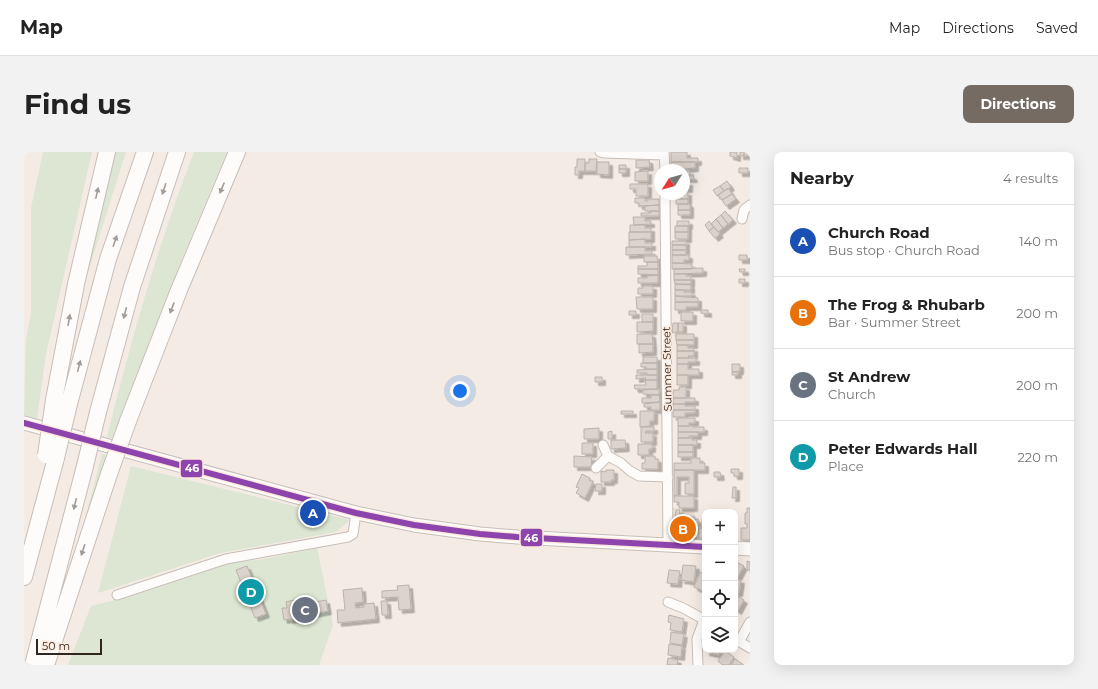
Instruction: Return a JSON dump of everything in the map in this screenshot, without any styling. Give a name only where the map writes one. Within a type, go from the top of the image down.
[{"type":"highway","points":[[24,577],[62,402],[76,284],[107,152]]},
{"type":"highway","points":[[62,402],[108,259],[145,152]]},
{"type":"highway","points":[[33,665],[98,412],[132,287],[177,152]]},
{"type":"highway","points":[[46,665],[128,421],[179,290],[237,152]]},
{"type":"highway","points":[[24,548],[51,456]]},
{"type":"main road","points":[[24,423],[356,513],[414,525],[480,534],[702,547]]},
{"type":"main road","points":[[738,548],[750,549]]},
{"type":"street","points":[[600,152],[604,154],[664,153],[665,164]]},
{"type":"street","name":"Summer Street","points":[[665,200],[668,545]]},
{"type":"street","points":[[742,219],[744,210],[750,205]]},
{"type":"street","points":[[603,445],[608,456],[639,476],[668,477]]},
{"type":"street","points":[[596,468],[608,456]]},
{"type":"street","points":[[117,595],[226,559],[348,537],[353,534],[356,513]]},
{"type":"street","points":[[668,602],[702,618]]},
{"type":"street","points":[[738,639],[750,622]]},
{"type":"street","points":[[698,665],[697,639],[702,627]]},
{"type":"street","points":[[738,641],[750,648]]},
{"type":"shaded area","points":[[672,508],[695,508],[694,539],[672,538]]},
{"type":"green space","points":[[43,152],[92,152],[46,354],[37,419],[24,415],[26,340],[31,313],[31,208]]},
{"type":"green space","points":[[113,152],[126,152],[82,291]]},
{"type":"green space","points":[[194,152],[227,152],[184,253],[112,438],[107,437],[146,293]]},
{"type":"green space","points":[[102,454],[106,455],[85,527],[83,527]]},
{"type":"green space","points":[[131,466],[350,520],[336,532],[220,553],[98,593]]},
{"type":"green space","points":[[317,548],[333,625],[319,665],[68,665],[91,606],[135,595],[229,563],[264,559]]},
{"type":"building","points":[[671,152],[687,152],[687,158],[698,158],[698,162],[671,162]]},
{"type":"building","points":[[730,152],[737,152],[737,158],[730,156]]},
{"type":"building","points":[[740,152],[744,152],[744,156],[740,156]]},
{"type":"building","points":[[744,152],[747,152],[747,156],[744,156]]},
{"type":"building","points":[[577,159],[585,159],[585,171],[579,171],[579,175],[575,175],[575,167],[577,167]]},
{"type":"building","points":[[589,159],[597,159],[596,171],[585,171],[585,163],[589,163]]},
{"type":"building","points":[[636,160],[649,160],[650,167],[636,168]]},
{"type":"building","points":[[597,162],[609,162],[609,175],[597,174]]},
{"type":"building","points":[[671,162],[695,162],[695,168],[690,168],[690,164],[671,164]]},
{"type":"building","points":[[619,165],[626,165],[626,169],[619,169]]},
{"type":"building","points":[[739,168],[748,168],[748,173],[739,173]]},
{"type":"building","points":[[619,169],[626,169],[626,173],[619,173]]},
{"type":"building","points":[[648,171],[648,181],[635,181],[635,172]]},
{"type":"building","points":[[690,176],[693,176],[694,179],[690,179]]},
{"type":"building","points":[[727,181],[731,187],[724,191],[720,186]]},
{"type":"building","points":[[630,184],[648,184],[648,196],[636,196],[636,189],[630,189]]},
{"type":"building","points":[[720,186],[724,191],[717,196],[713,190]]},
{"type":"building","points":[[728,188],[732,194],[722,200],[718,195]]},
{"type":"building","points":[[732,194],[736,199],[726,206],[722,200]]},
{"type":"building","points":[[635,198],[645,198],[645,201],[648,201],[648,199],[659,200],[659,205],[639,206],[639,203],[635,203]]},
{"type":"building","points":[[676,200],[688,200],[688,204],[676,204]]},
{"type":"building","points":[[678,204],[690,204],[690,210],[678,210]]},
{"type":"building","points":[[659,205],[659,211],[645,211],[645,206]]},
{"type":"building","points":[[678,210],[690,210],[690,215],[678,215]]},
{"type":"building","points":[[651,211],[659,211],[659,216],[641,216],[641,213],[651,213]]},
{"type":"building","points":[[725,211],[733,220],[728,224],[721,215]]},
{"type":"building","points":[[721,215],[728,224],[723,228],[716,219]]},
{"type":"building","points":[[633,217],[645,217],[645,221],[651,221],[651,224],[634,225]]},
{"type":"building","points":[[716,219],[723,228],[718,232],[711,224]]},
{"type":"building","points":[[677,221],[689,221],[689,226],[677,226]]},
{"type":"building","points":[[709,221],[714,227],[709,231],[705,225]]},
{"type":"building","points":[[630,225],[645,225],[645,228],[651,228],[651,232],[630,232]]},
{"type":"building","points":[[675,226],[688,226],[688,232],[675,232]]},
{"type":"building","points":[[714,227],[720,234],[715,238],[709,231]]},
{"type":"building","points":[[629,232],[651,232],[651,239],[629,240]]},
{"type":"building","points":[[675,232],[688,232],[688,239],[675,239]]},
{"type":"building","points":[[645,239],[645,243],[652,243],[652,247],[629,247],[629,240]]},
{"type":"building","points":[[672,241],[686,241],[686,245],[672,245]]},
{"type":"building","points":[[672,245],[686,245],[686,250],[672,250]]},
{"type":"building","points":[[626,247],[645,247],[645,251],[652,251],[652,254],[626,255]]},
{"type":"building","points":[[672,250],[686,250],[686,255],[672,255]]},
{"type":"building","points":[[672,255],[689,255],[689,260],[684,260],[684,263],[672,263]]},
{"type":"building","points":[[739,255],[747,255],[747,260],[739,260]]},
{"type":"building","points":[[644,256],[657,256],[658,262],[644,262]]},
{"type":"building","points":[[647,262],[658,262],[658,269],[638,269],[638,266],[647,266]]},
{"type":"building","points":[[672,263],[692,264],[692,269],[672,269]]},
{"type":"building","points":[[703,268],[703,273],[674,274],[674,269]]},
{"type":"building","points":[[638,269],[658,269],[658,275],[638,274]]},
{"type":"building","points":[[739,269],[745,269],[745,272],[740,272]]},
{"type":"building","points":[[674,274],[686,274],[686,276],[691,276],[691,280],[674,280]]},
{"type":"building","points":[[658,275],[658,283],[638,283],[638,278],[647,278],[647,276]]},
{"type":"building","points":[[739,279],[745,279],[745,283],[739,283]]},
{"type":"building","points":[[674,280],[691,280],[691,284],[675,284]]},
{"type":"building","points":[[675,284],[691,285],[691,290],[675,290]]},
{"type":"building","points":[[643,286],[653,286],[653,294],[638,294],[638,288],[643,288]]},
{"type":"building","points":[[675,290],[692,292],[692,296],[675,296]]},
{"type":"building","points":[[675,296],[698,298],[698,302],[675,302]]},
{"type":"building","points":[[636,297],[653,297],[653,309],[637,309]]},
{"type":"building","points":[[675,302],[698,302],[698,307],[686,307],[686,310],[675,310]]},
{"type":"building","points":[[701,310],[708,310],[708,314],[701,313]]},
{"type":"building","points":[[629,311],[636,311],[636,315],[629,315]]},
{"type":"building","points":[[681,312],[693,312],[693,321],[681,321]]},
{"type":"building","points":[[642,314],[653,314],[653,322],[642,322]]},
{"type":"building","points":[[637,322],[653,322],[653,331],[637,332]]},
{"type":"building","points":[[673,323],[678,323],[678,332],[672,333]]},
{"type":"building","points":[[678,323],[683,323],[683,332],[678,332]]},
{"type":"building","points":[[637,334],[652,334],[653,344],[637,344]]},
{"type":"building","points":[[676,334],[694,334],[694,340],[676,340]]},
{"type":"building","points":[[676,340],[694,340],[694,345],[677,345]]},
{"type":"building","points":[[639,344],[653,344],[653,352],[639,353]]},
{"type":"building","points":[[677,345],[688,345],[688,348],[694,348],[694,351],[677,351]]},
{"type":"building","points":[[677,351],[694,351],[694,356],[688,356],[689,358],[677,358]]},
{"type":"building","points":[[643,357],[657,357],[657,363],[643,363]]},
{"type":"building","points":[[677,358],[696,358],[696,362],[677,364]]},
{"type":"building","points":[[641,363],[657,363],[657,369],[646,369],[646,367],[641,367]]},
{"type":"building","points":[[677,364],[688,364],[688,369],[699,369],[699,375],[677,375]]},
{"type":"building","points":[[732,364],[740,364],[740,371],[732,372]]},
{"type":"building","points":[[657,369],[657,375],[637,373],[637,370]]},
{"type":"building","points":[[732,372],[738,372],[738,375],[732,375]]},
{"type":"building","points":[[636,375],[657,375],[657,380],[645,380],[646,378],[636,379]]},
{"type":"building","points":[[677,375],[688,375],[688,385],[677,385]]},
{"type":"building","points":[[595,377],[602,377],[602,382],[595,382]]},
{"type":"building","points":[[645,380],[657,380],[657,389],[635,389],[634,385],[646,385]]},
{"type":"building","points":[[679,387],[686,387],[686,398],[673,398],[673,390],[679,390]]},
{"type":"building","points":[[659,389],[659,395],[643,394],[643,390]]},
{"type":"building","points":[[651,395],[659,395],[660,402],[642,403],[642,398],[651,398]]},
{"type":"building","points":[[673,398],[695,398],[695,402],[673,404]]},
{"type":"building","points":[[660,402],[660,410],[651,410],[651,407],[644,407],[644,404]]},
{"type":"building","points":[[673,404],[695,406],[695,410],[673,410]]},
{"type":"building","points":[[673,410],[695,410],[695,413],[685,413],[685,417],[673,417]]},
{"type":"building","points":[[621,411],[633,411],[633,414],[621,414]]},
{"type":"building","points":[[640,411],[654,411],[654,421],[650,421],[650,426],[640,427]]},
{"type":"building","points":[[678,418],[695,418],[695,423],[689,423],[689,426],[678,426]]},
{"type":"building","points":[[678,426],[704,427],[704,432],[678,432]]},
{"type":"building","points":[[641,427],[654,427],[654,431],[646,431],[645,433],[653,433],[653,442],[641,442]]},
{"type":"building","points":[[599,428],[599,439],[584,439],[584,429]]},
{"type":"building","points":[[612,431],[612,439],[608,439],[608,432]]},
{"type":"building","points":[[678,432],[698,432],[698,436],[678,438]]},
{"type":"building","points":[[678,438],[692,438],[692,440],[697,440],[697,445],[678,445]]},
{"type":"building","points":[[611,440],[625,440],[626,448],[611,449]]},
{"type":"building","points":[[582,443],[593,443],[593,454],[582,454]]},
{"type":"building","points":[[638,444],[652,444],[652,449],[649,449],[649,455],[638,455]]},
{"type":"building","points":[[678,445],[693,445],[693,452],[678,452]]},
{"type":"building","points":[[678,452],[693,452],[693,457],[678,457]]},
{"type":"building","points":[[574,456],[592,457],[591,467],[574,467]]},
{"type":"building","points":[[645,456],[655,456],[655,459],[658,459],[658,469],[642,469],[642,463],[645,463]]},
{"type":"building","points":[[691,458],[700,458],[700,463],[705,463],[705,470],[674,470],[674,463],[691,463]]},
{"type":"building","points":[[731,469],[739,469],[739,476],[734,476],[734,473],[731,473]]},
{"type":"building","points":[[606,470],[614,470],[614,480],[611,480],[611,482],[601,482],[601,471],[606,472]]},
{"type":"building","points":[[674,470],[694,470],[694,494],[685,494],[685,483],[689,483],[689,477],[677,477],[677,495],[674,496]]},
{"type":"building","points":[[714,472],[720,472],[721,477],[714,477]]},
{"type":"building","points":[[582,474],[590,478],[589,480],[593,482],[585,498],[576,493],[579,488],[576,487]]},
{"type":"building","points":[[596,484],[602,484],[602,491],[595,491]]},
{"type":"building","points":[[733,487],[736,487],[736,498],[732,498]]},
{"type":"building","points":[[674,496],[694,496],[694,508],[679,508],[679,502],[674,502]]},
{"type":"building","points":[[747,508],[750,508],[750,540],[741,540],[741,528],[747,528],[747,524],[745,524],[745,513],[747,513]]},
{"type":"building","points":[[676,510],[680,510],[679,516],[695,517],[694,537],[674,536]]},
{"type":"building","points":[[695,519],[698,519],[699,538],[694,537]]},
{"type":"building","points":[[699,528],[702,528],[702,538],[699,538]]},
{"type":"building","points":[[747,561],[750,562],[750,570],[747,570]]},
{"type":"building","points":[[738,563],[744,566],[738,577]]},
{"type":"building","points":[[683,565],[696,566],[694,582],[681,580]]},
{"type":"building","points":[[247,566],[266,614],[255,618],[236,570]]},
{"type":"building","points":[[669,570],[680,571],[678,584],[667,583]]},
{"type":"building","points":[[700,572],[702,573],[702,591],[694,587]]},
{"type":"building","points":[[738,580],[741,580],[738,593]]},
{"type":"building","points":[[409,585],[411,609],[399,610],[398,597],[382,598],[382,591],[398,590],[397,586]]},
{"type":"building","points":[[362,588],[363,602],[355,603],[356,608],[364,607],[364,604],[374,603],[376,619],[338,623],[337,610],[345,610],[343,590]]},
{"type":"building","points":[[738,597],[744,600],[738,611]]},
{"type":"building","points":[[294,600],[295,606],[326,600],[328,611],[298,617],[298,619],[284,620],[282,608],[287,608],[286,602]]},
{"type":"building","points":[[381,601],[387,601],[388,615],[382,615]]},
{"type":"building","points":[[669,615],[684,619],[682,632],[670,630],[671,623],[668,622]]},
{"type":"building","points":[[671,632],[684,634],[682,645],[670,643]]},
{"type":"building","points":[[669,644],[682,646],[681,657],[668,655]]},
{"type":"building","points":[[724,653],[728,653],[734,657],[729,665],[723,665],[718,661]]},
{"type":"building","points":[[668,658],[678,660],[677,665],[667,665]]},
{"type":"building","points":[[735,659],[744,665],[731,665]]},
{"type":"transit line","name":"46","points":[[24,423],[356,513],[414,525],[480,534],[517,537],[702,547]]},
{"type":"place","name":"Church Road","points":[[313,513]]},
{"type":"place","name":"The Frog & Rhubarb","points":[[683,529]]},
{"type":"place","name":"Peter Edwards Hall","points":[[251,592]]},
{"type":"place","name":"St Andrew","points":[[305,610]]}]
